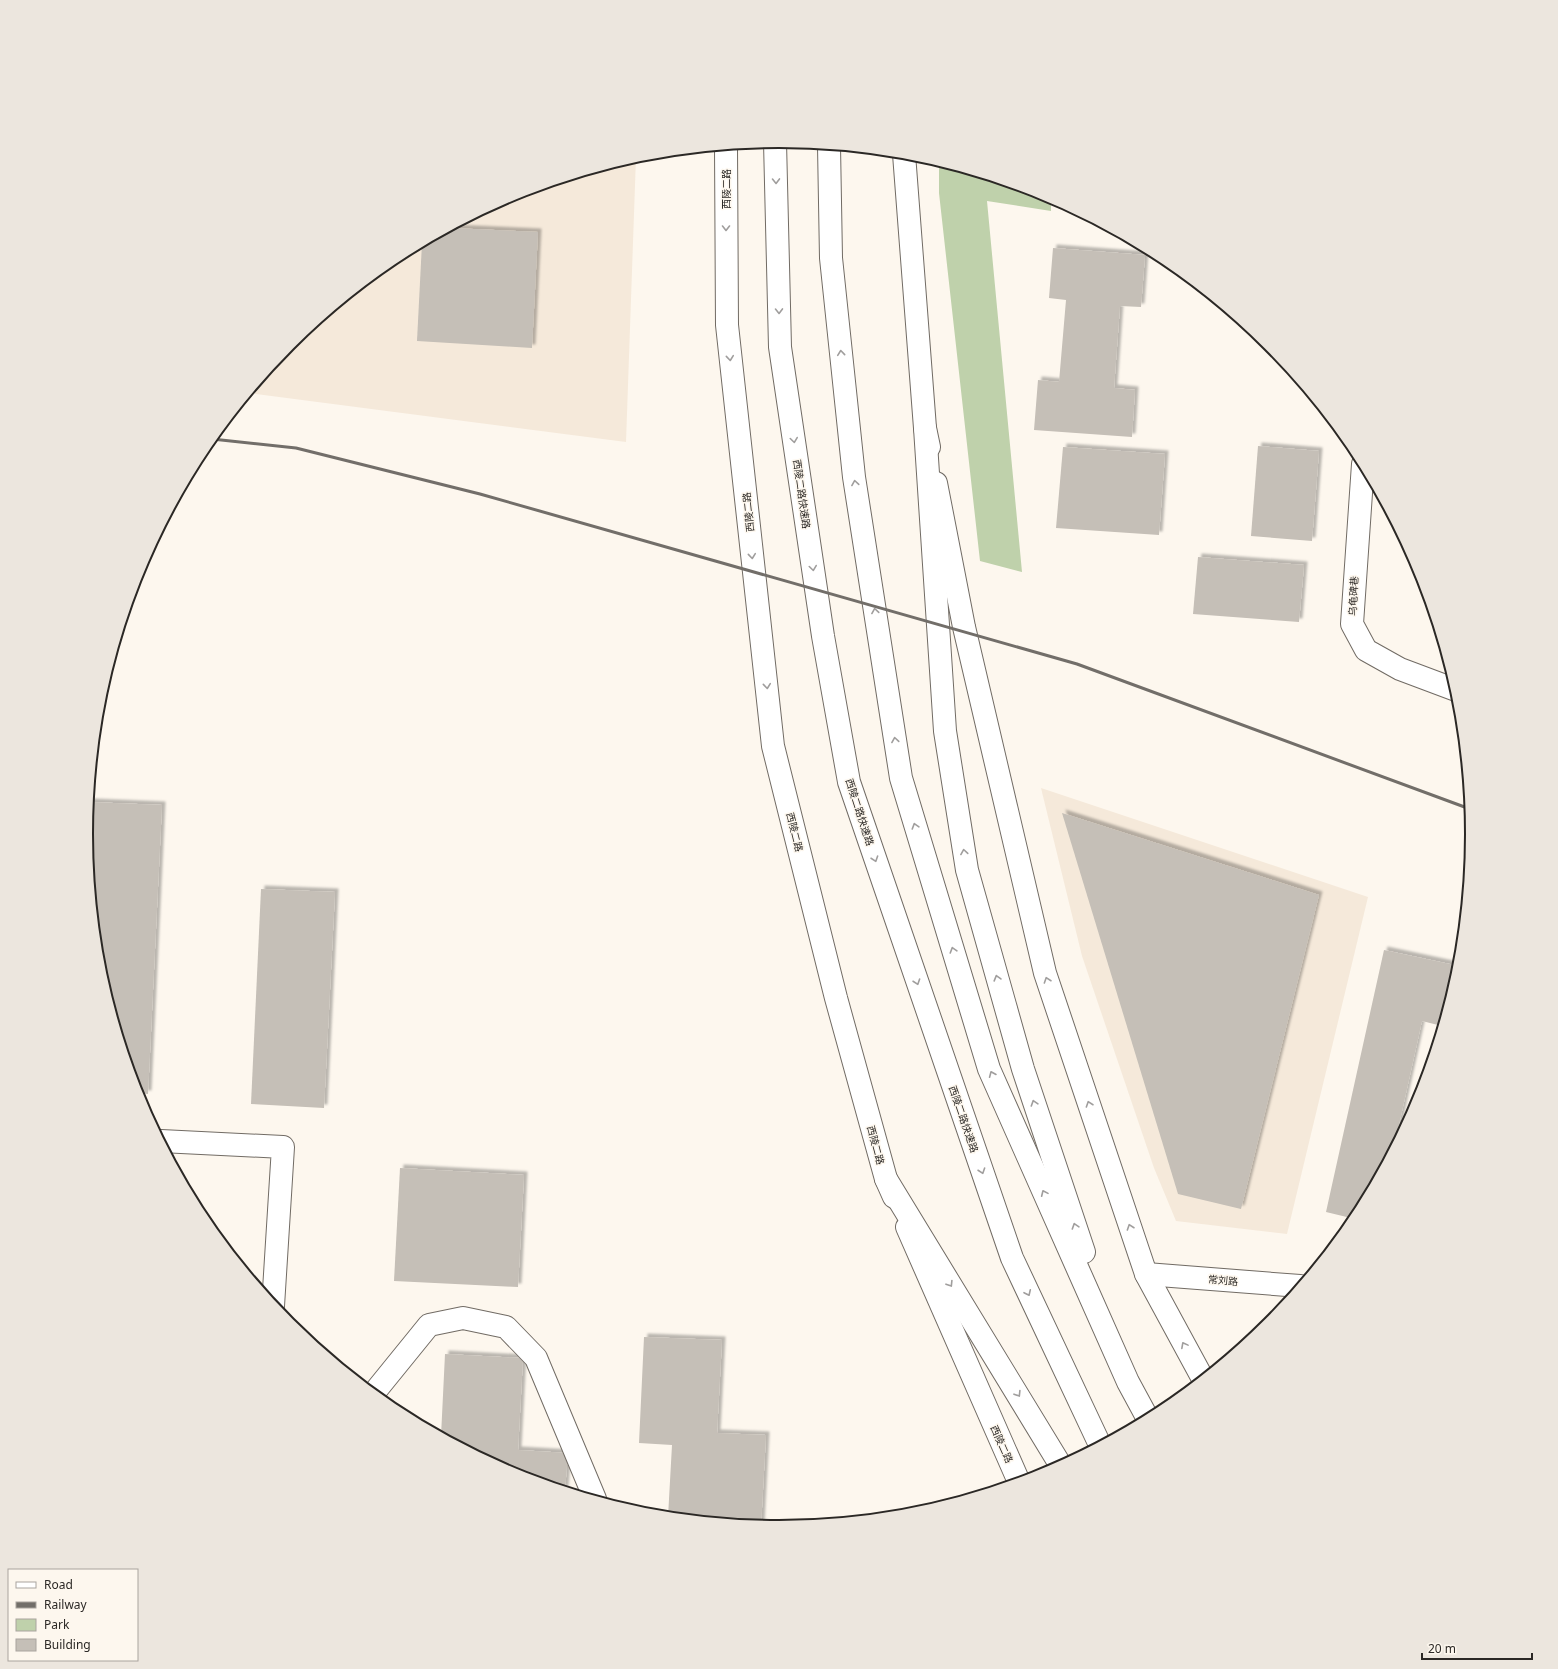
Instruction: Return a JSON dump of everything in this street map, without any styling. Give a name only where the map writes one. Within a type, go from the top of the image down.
[{"type":"main road","name":"西陵二路快速路","points":[[775,148],[780,347],[823,636],[849,782],[1012,1258],[1098,1441]]},
{"type":"main road","name":"西陵二路","points":[[726,151],[727,325],[773,746],[836,998],[886,1179],[1018,1477]]},
{"type":"main road","points":[[830,151],[831,258],[854,477],[901,778],[989,1069],[1128,1382],[1145,1414]]},
{"type":"main road","points":[[904,160],[925,428],[945,731],[967,870],[1023,1069],[1128,1382]]},
{"type":"main road","points":[[925,428],[964,627],[1045,973],[1146,1274],[1201,1376]]},
{"type":"main road","name":"乌龟碑巷","points":[[1362,475],[1352,624],[1366,650],[1400,669],[1449,687]]},
{"type":"main road","points":[[166,1141],[283,1147],[273,1298]]},
{"type":"main road","points":[[886,1179],[1058,1461]]},
{"type":"main road","name":"常刘路","points":[[1146,1274],[1296,1286]]},
{"type":"main road","points":[[376,1390],[429,1325],[463,1318],[506,1328],[536,1358],[593,1494]]},
{"type":"shaded area","points":[[636,164],[626,442],[254,394],[294,349],[361,290],[436,240],[476,219],[516,201],[558,185],[601,172]]},
{"type":"shaded area","points":[[1041,788],[1368,897],[1287,1234],[1176,1221],[1154,1168],[1082,956]]},
{"type":"green space","points":[[939,168],[1000,185],[1051,205],[1051,211],[987,201],[1022,572],[980,561],[939,193]]},
{"type":"building","points":[[458,228],[538,232],[532,348],[417,341],[422,249]]},
{"type":"building","points":[[1053,248],[1145,255],[1141,307],[1120,306],[1114,388],[1135,390],[1132,437],[1034,430],[1038,380],[1059,382],[1066,300],[1049,298]]},
{"type":"building","points":[[1258,446],[1319,451],[1312,541],[1251,536]]},
{"type":"building","points":[[1063,447],[1165,454],[1159,535],[1056,528]]},
{"type":"building","points":[[1198,557],[1304,565],[1299,622],[1193,614]]},
{"type":"building","points":[[94,802],[162,805],[148,1094],[144,1094],[129,1055],[116,1012],[106,968],[94,879]]},
{"type":"building","points":[[1062,813],[1319,895],[1241,1209],[1178,1194]]},
{"type":"building","points":[[261,889],[335,892],[324,1108],[251,1104]]},
{"type":"building","points":[[1384,950],[1453,965],[1438,1025],[1422,1021],[1398,1130],[1394,1138],[1373,1178],[1348,1217],[1326,1212]]},
{"type":"building","points":[[400,1168],[524,1175],[518,1287],[394,1281]]},
{"type":"building","points":[[644,1337],[722,1340],[717,1433],[766,1435],[761,1520],[689,1515],[668,1511],[672,1445],[639,1443]]},
{"type":"building","points":[[445,1354],[523,1358],[518,1450],[568,1453],[565,1486],[516,1468],[476,1450],[441,1432]]},
{"type":"railway","points":[[219,440],[296,448],[480,494],[1077,664],[1464,807]]}]
